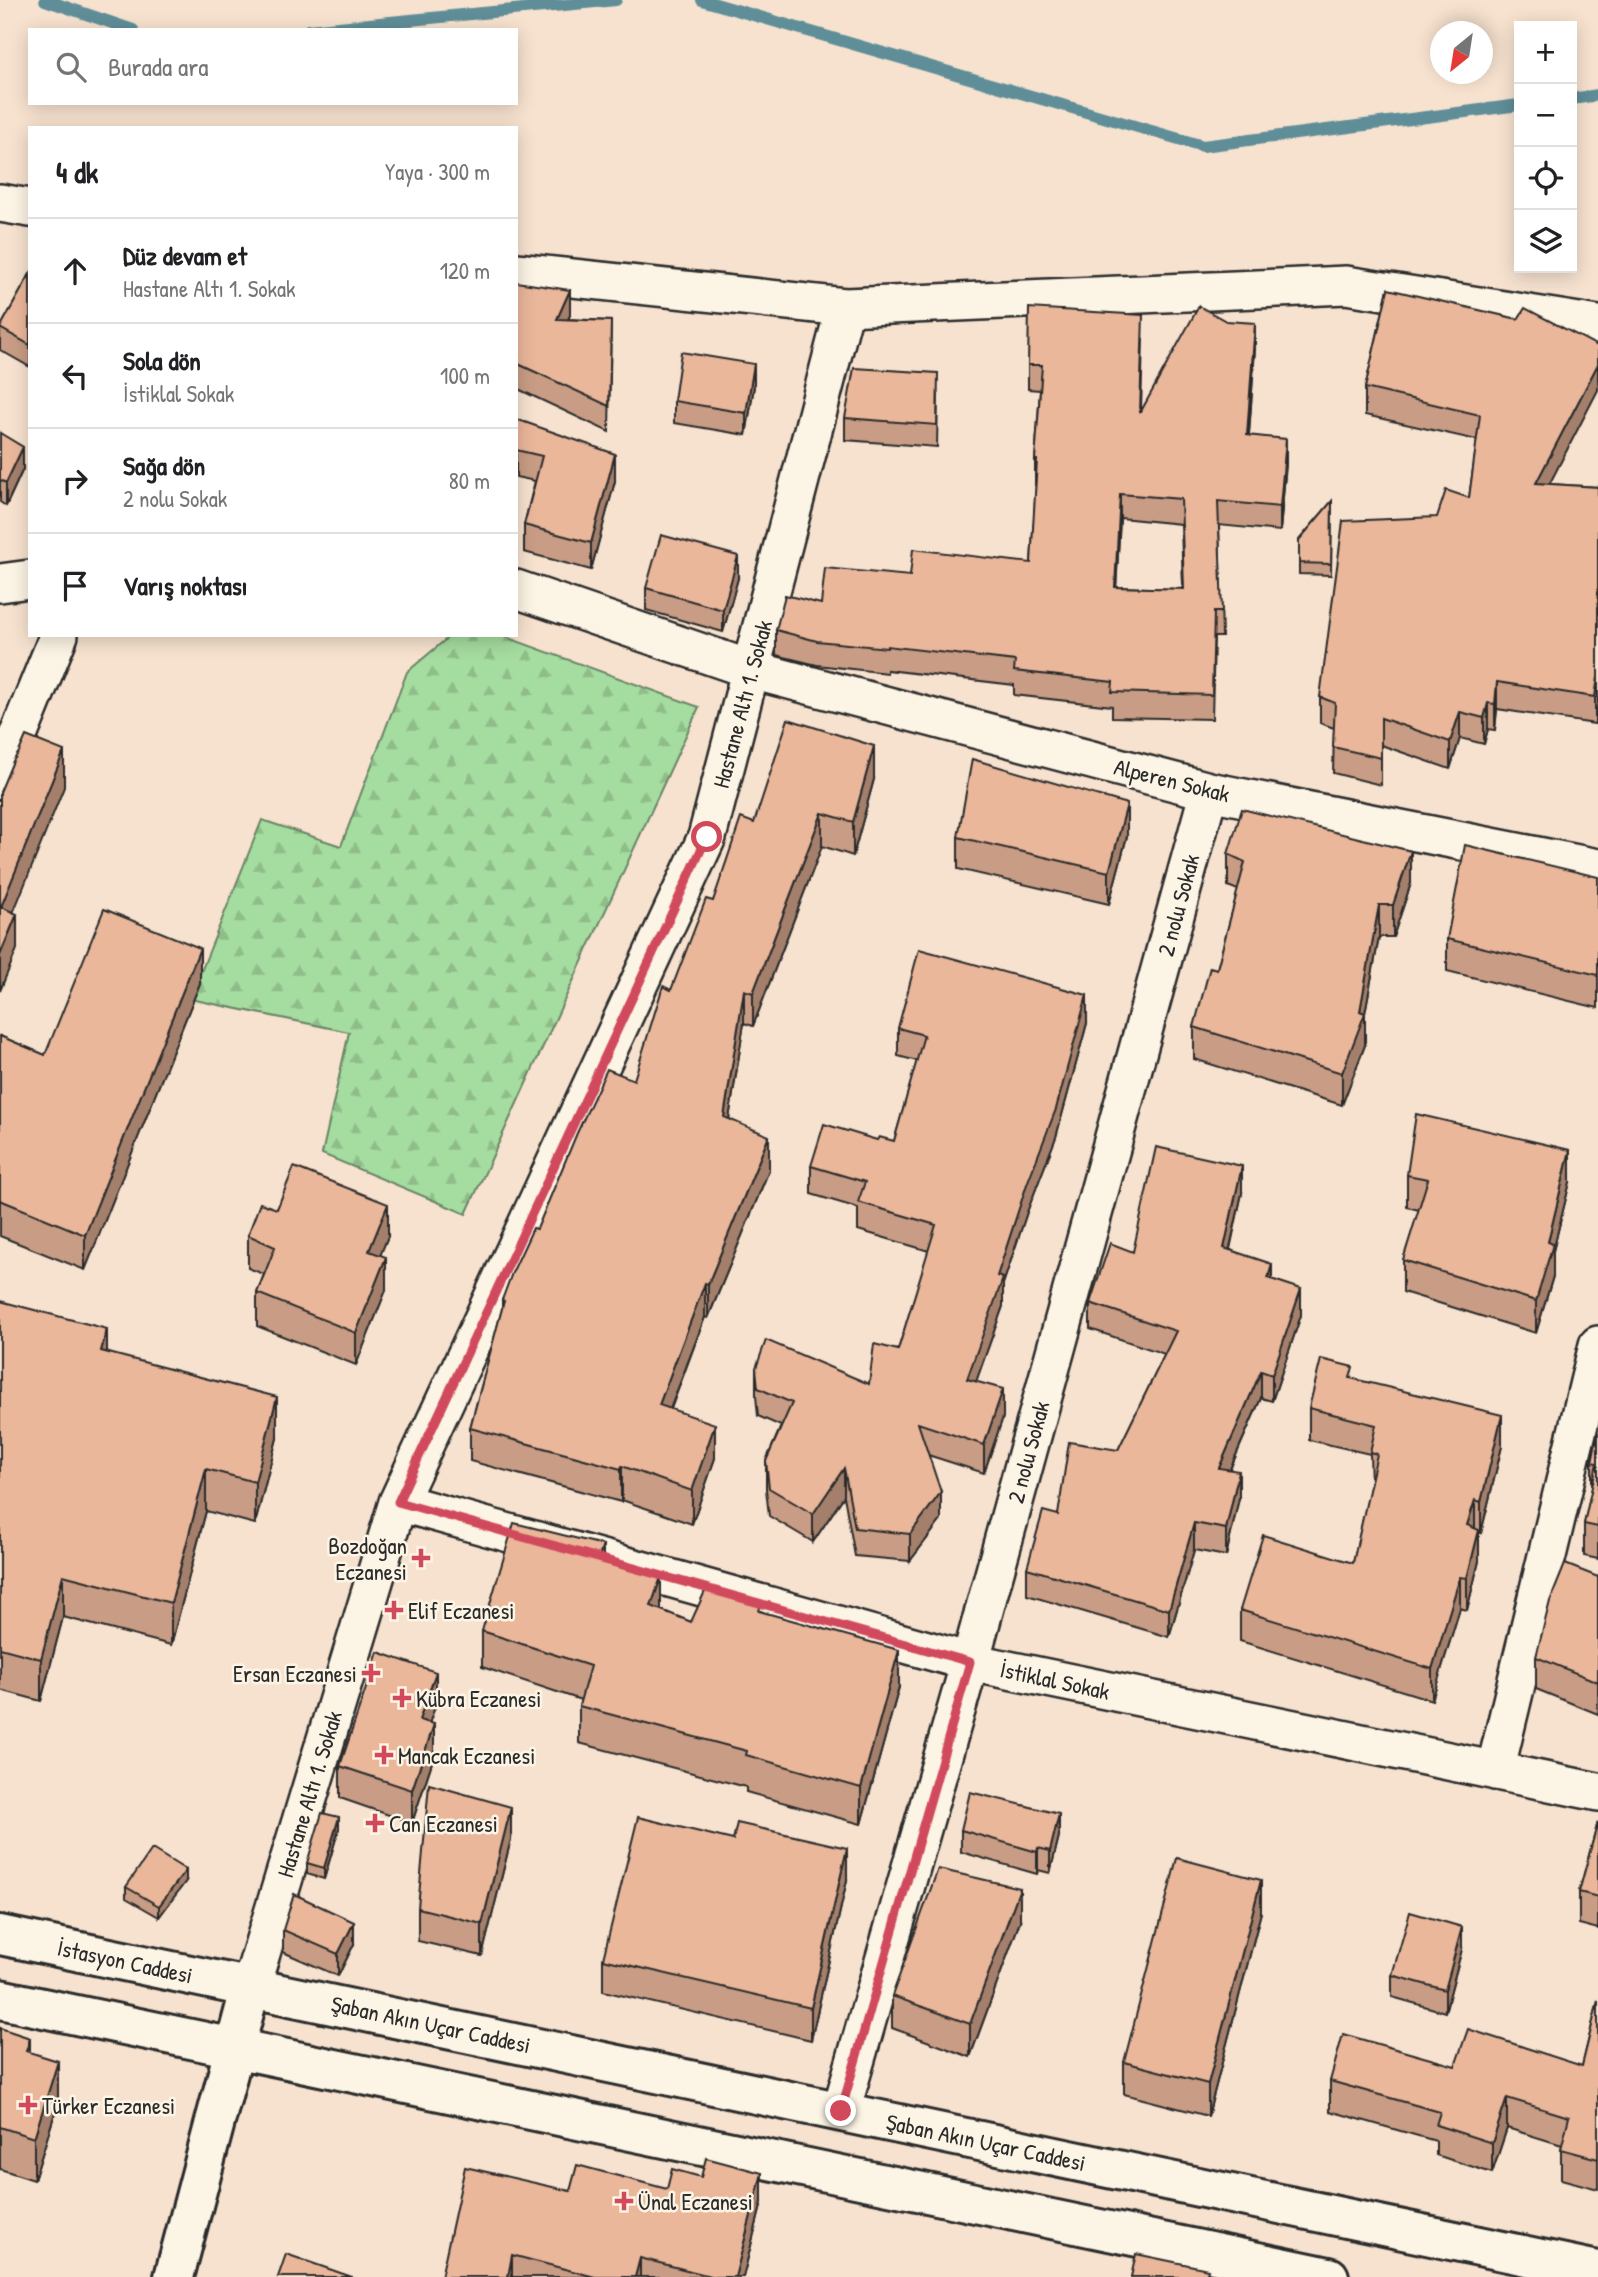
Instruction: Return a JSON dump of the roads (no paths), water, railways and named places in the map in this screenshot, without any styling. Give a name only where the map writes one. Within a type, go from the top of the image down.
[{"type":"main road","name":"İstasyon Caddesi","points":[[0,1935],[251,1986]]},
{"type":"main road","points":[[174,2277],[251,1986]]},
{"type":"main road","name":"Şaban Akın Uçar Caddesi","points":[[251,1986],[1598,2271]]},
{"type":"main road","points":[[0,1999],[1329,2277]]},
{"type":"street","points":[[0,203],[28,208]]},
{"type":"street","points":[[518,272],[845,307],[1346,285],[1598,325]]},
{"type":"street","name":"Hastane Altı 1. Sokak","points":[[251,1986],[398,1502],[707,837],[845,307]]},
{"type":"street","points":[[0,583],[28,579]]},
{"type":"street","name":"Alperen Sokak","points":[[518,590],[752,670],[1209,791],[1598,868]]},
{"type":"street","points":[[0,780],[58,637]]},
{"type":"street","name":"2 nolu Sokak","points":[[841,2111],[970,1662],[1209,791]]},
{"type":"street","points":[[1495,1771],[1598,1345]]},
{"type":"street","name":"İstiklal Sokak","points":[[398,1502],[970,1662],[1598,1792]]},
{"type":"waterway","points":[[45,0],[127,28]]},
{"type":"waterway","points":[[329,28],[616,0]]},
{"type":"waterway","points":[[702,0],[1203,146],[1514,106]]},
{"type":"waterway","points":[[1577,98],[1598,95]]},
{"type":"place","name":"Bozdoğan Eczanesi","points":[[421,1558]]},
{"type":"place","name":"Elif Eczanesi","points":[[394,1610]]},
{"type":"place","name":"Ersan Eczanesi","points":[[371,1673]]},
{"type":"place","name":"Kübra Eczanesi","points":[[402,1698]]},
{"type":"place","name":"Mancak Eczanesi","points":[[384,1755]]},
{"type":"place","name":"Can Eczanesi","points":[[375,1823]]},
{"type":"place","name":"Türker Eczanesi","points":[[28,2105]]},
{"type":"place","name":"Ünal Eczanesi","points":[[624,2201]]}]
